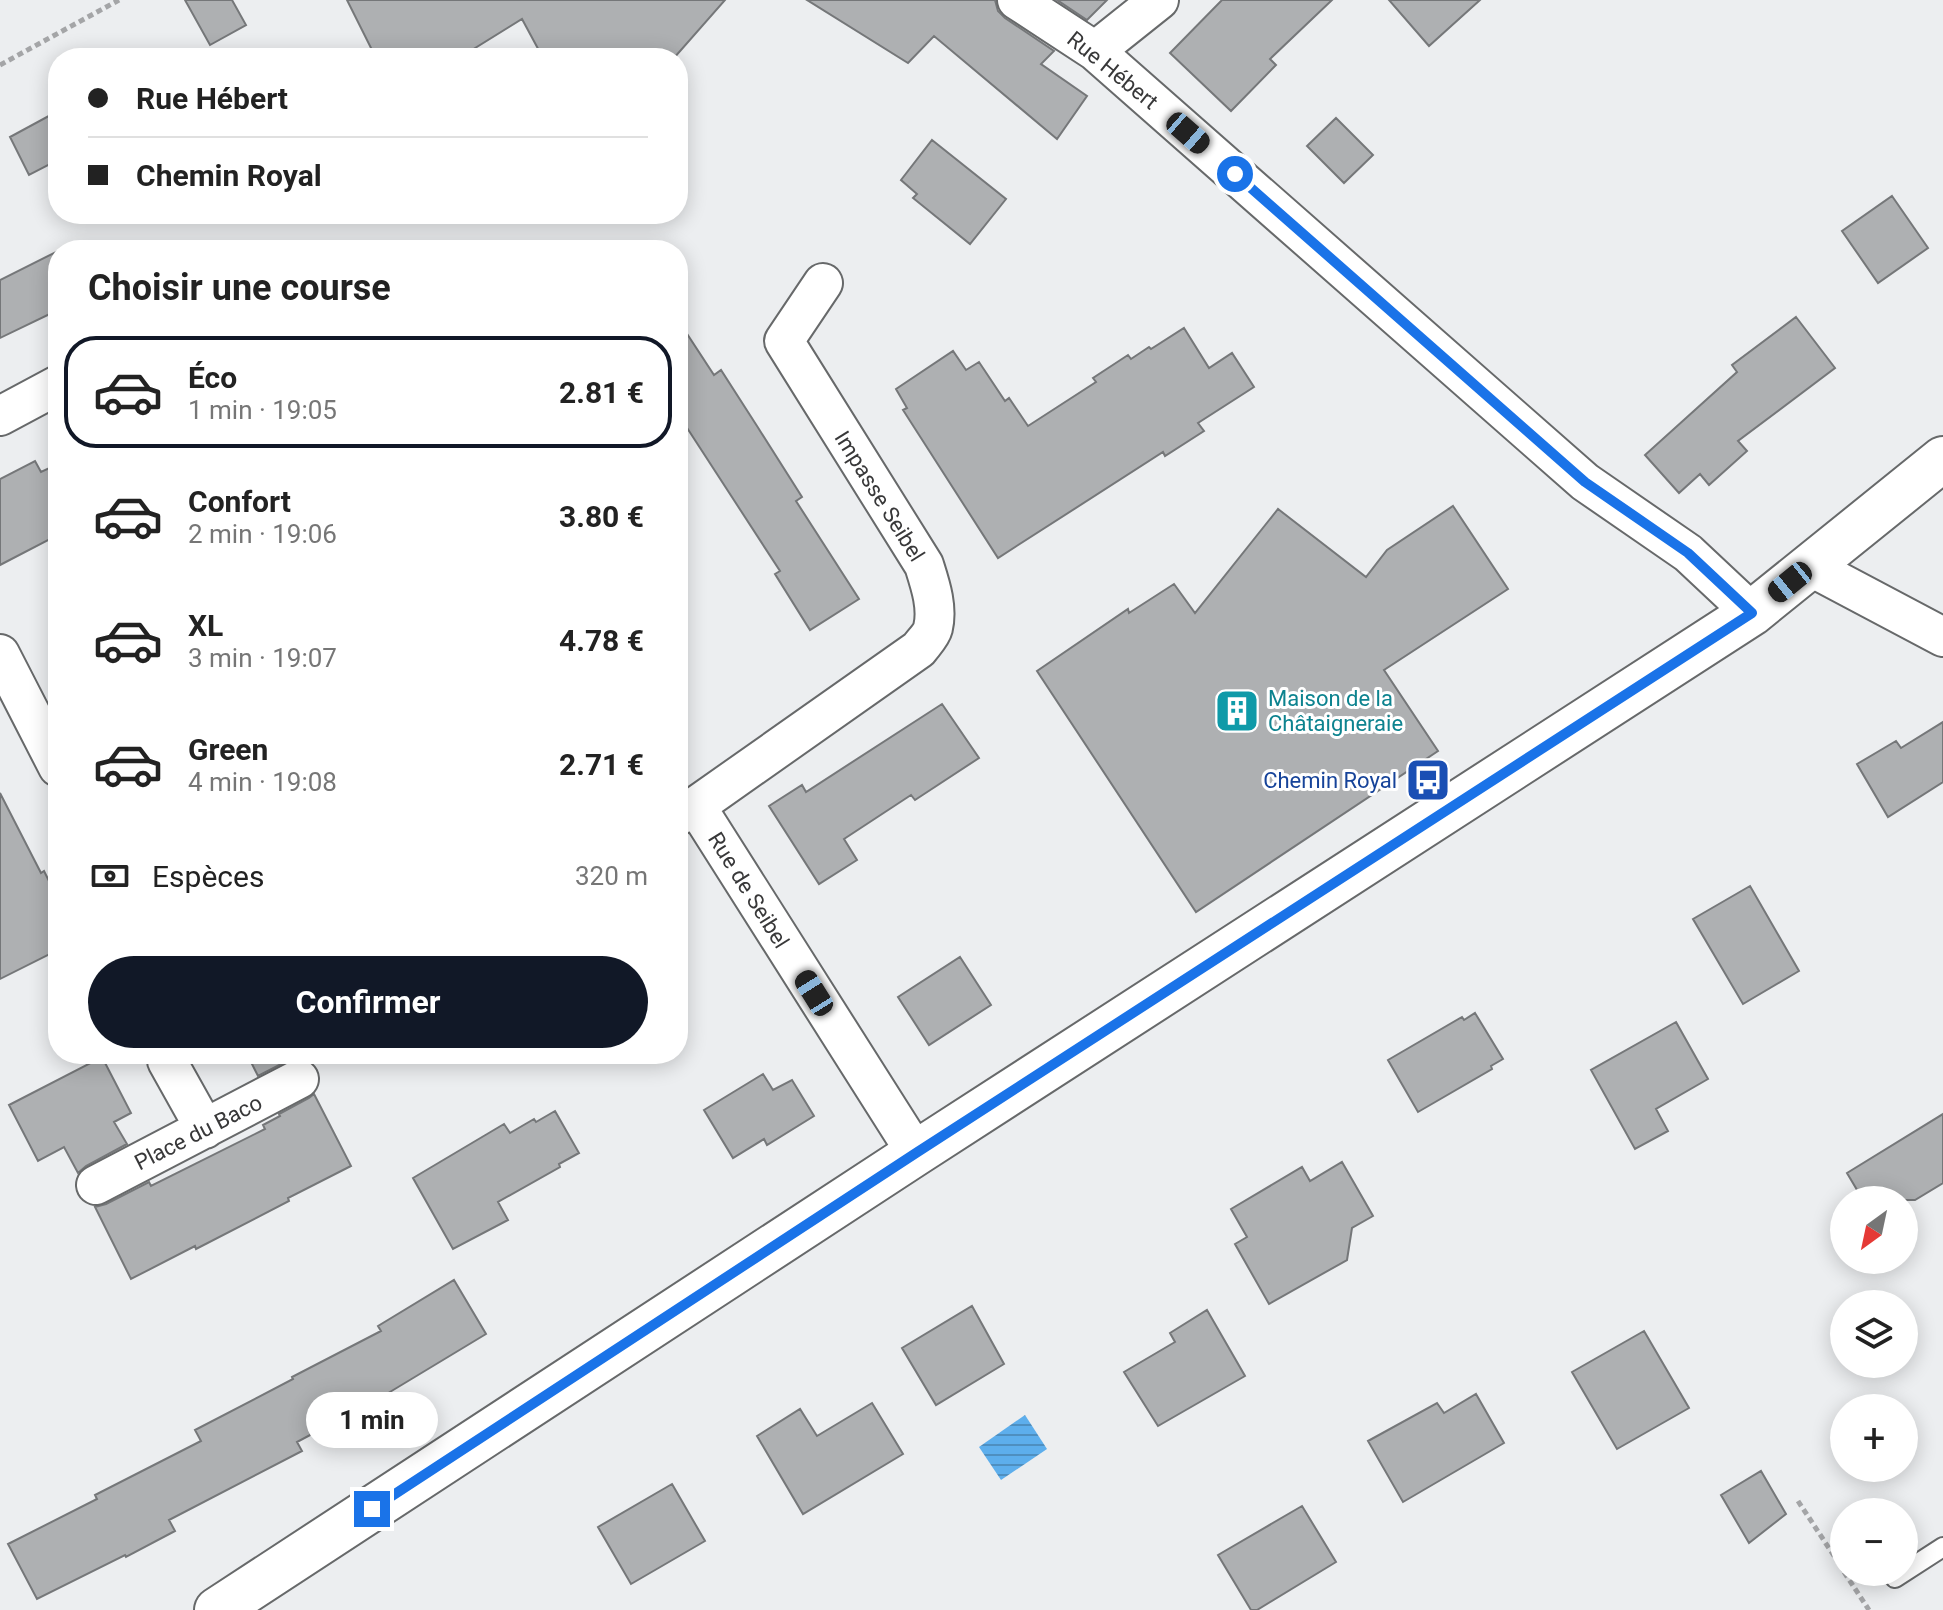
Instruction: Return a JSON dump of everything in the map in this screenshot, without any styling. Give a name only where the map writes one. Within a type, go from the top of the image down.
[{"type":"street","name":"Rue Hébert","points":[[1017,0],[1095,51],[1585,482],[1688,553],[1752,613]]},
{"type":"street","points":[[1095,51],[1159,0]]},
{"type":"street","name":"Impasse Seibel","points":[[688,810],[919,649],[933,631],[932,591],[924,565],[784,341],[823,283]]},
{"type":"street","points":[[0,416],[48,390]]},
{"type":"street","points":[[217,1610],[916,1153],[1752,613],[1943,459]]},
{"type":"street","points":[[1809,566],[1943,637]]},
{"type":"street","points":[[0,654],[48,748]]},
{"type":"street","name":"Rue de Seibel","points":[[688,812],[916,1153]]},
{"type":"street","points":[[169,1064],[205,1129]]},
{"type":"street","name":"Place du Baco","points":[[96,1185],[299,1079]]},
{"type":"lane","points":[[1918,1563],[1943,1547]]},
{"type":"path","points":[[0,65],[119,0]]},
{"type":"path","points":[[1798,1501],[1830,1550]]},
{"type":"path","points":[[1853,1586],[1869,1610]]},
{"type":"water","points":[[1025,1415],[1047,1449],[1001,1480],[979,1447]]},
{"type":"building","points":[[185,0],[232,0],[246,25],[210,45]]},
{"type":"building","points":[[347,0],[725,0],[683,48],[538,48],[522,19],[475,48],[371,48]]},
{"type":"building","points":[[807,0],[995,0],[998,11],[1005,18],[1054,51],[1041,64],[1087,96],[1057,139],[934,36],[908,63]]},
{"type":"building","points":[[1057,0],[1107,0],[1087,20]]},
{"type":"building","points":[[1222,0],[1332,0],[1270,59],[1276,65],[1231,111],[1170,53]]},
{"type":"building","points":[[1389,0],[1480,0],[1429,46]]},
{"type":"building","points":[[48,116],[48,165],[29,175],[10,137]]},
{"type":"building","points":[[1336,118],[1373,155],[1344,183],[1307,146]]},
{"type":"building","points":[[932,140],[1006,199],[970,244],[913,198],[917,194],[901,180]]},
{"type":"building","points":[[1892,196],[1928,248],[1878,283],[1842,231]]},
{"type":"building","points":[[48,256],[48,315],[0,338],[0,280]]},
{"type":"building","points":[[1796,317],[1835,368],[1738,441],[1747,451],[1709,485],[1700,474],[1679,493],[1645,455],[1737,372],[1732,365]]},
{"type":"building","points":[[1184,328],[1209,368],[1232,353],[1254,387],[1198,423],[1204,431],[1165,456],[1163,452],[998,558],[903,410],[907,408],[896,389],[953,351],[966,370],[979,362],[1005,401],[1009,398],[1028,426],[1096,382],[1093,378],[1128,355],[1131,359]]},
{"type":"building","points":[[688,335],[714,375],[721,370],[802,497],[796,501],[859,599],[810,630],[775,574],[780,571],[688,429]]},
{"type":"building","points":[[35,461],[41,472],[48,469],[48,540],[0,565],[0,479]]},
{"type":"building","name":"Maison de la Châtaigneraie","points":[[1453,506],[1508,589],[1384,670],[1438,751],[1196,912],[1037,671],[1128,609],[1129,613],[1174,584],[1195,613],[1278,509],[1366,577],[1387,550]]},
{"type":"building","points":[[942,704],[979,758],[915,800],[911,795],[844,839],[857,860],[819,884],[769,806],[802,785],[806,792]]},
{"type":"building","points":[[1943,722],[1943,782],[1888,817],[1857,764],[1896,741],[1901,748]]},
{"type":"building","points":[[0,793],[41,873],[44,871],[48,879],[48,955],[0,979]]},
{"type":"building","points":[[1750,886],[1799,971],[1743,1004],[1693,919]]},
{"type":"building","points":[[960,957],[991,1005],[929,1045],[898,997]]},
{"type":"building","points":[[1475,1013],[1503,1059],[1491,1066],[1492,1069],[1418,1112],[1388,1060],[1462,1017],[1464,1020]]},
{"type":"building","points":[[1676,1022],[1708,1079],[1656,1109],[1668,1131],[1635,1149],[1591,1070]]},
{"type":"building","points":[[88,1064],[106,1064],[131,1113],[114,1122],[127,1144],[78,1173],[64,1147],[38,1161],[9,1105]]},
{"type":"building","points":[[252,1064],[281,1064],[258,1076]]},
{"type":"building","points":[[763,1074],[773,1090],[792,1080],[814,1116],[767,1145],[764,1139],[733,1158],[704,1110]]},
{"type":"building","points":[[314,1094],[351,1166],[196,1249],[195,1246],[131,1279],[95,1207],[149,1182],[151,1186],[265,1129],[263,1125]]},
{"type":"building","points":[[555,1111],[579,1153],[498,1202],[508,1220],[453,1249],[413,1178],[504,1124],[510,1133]]},
{"type":"building","points":[[1943,1114],[1943,1183],[1918,1198],[1918,1186],[1855,1186],[1847,1173]]},
{"type":"building","points":[[1342,1162],[1373,1216],[1352,1228],[1347,1260],[1269,1304],[1235,1244],[1247,1237],[1231,1209],[1302,1167],[1310,1181]]},
{"type":"building","points":[[454,1280],[486,1334],[380,1398],[297,1442],[302,1451],[169,1520],[175,1531],[37,1599],[8,1544],[201,1441],[195,1430],[381,1331],[378,1326]]},
{"type":"building","points":[[972,1306],[1004,1364],[936,1405],[902,1348]]},
{"type":"building","points":[[1207,1310],[1245,1376],[1158,1426],[1124,1372],[1175,1342],[1170,1333]]},
{"type":"building","points":[[1644,1331],[1689,1408],[1617,1449],[1572,1372]]},
{"type":"building","points":[[1476,1394],[1504,1443],[1403,1502],[1368,1441],[1437,1403],[1444,1413]]},
{"type":"building","points":[[872,1403],[903,1454],[803,1514],[757,1436],[800,1409],[817,1436]]},
{"type":"building","points":[[1761,1471],[1786,1514],[1749,1543],[1721,1495]]},
{"type":"building","points":[[672,1484],[705,1541],[631,1584],[598,1527]]},
{"type":"building","points":[[1302,1506],[1336,1562],[1257,1610],[1251,1610],[1218,1555]]},
{"type":"place","name":"Maison de la Châtaigneraie","points":[[1237,711]]},
{"type":"place","name":"Chemin Royal","points":[[1428,780]]},
{"type":"route","points":[[372,1509],[1752,613],[1688,553],[1585,482],[1235,174]]}]
